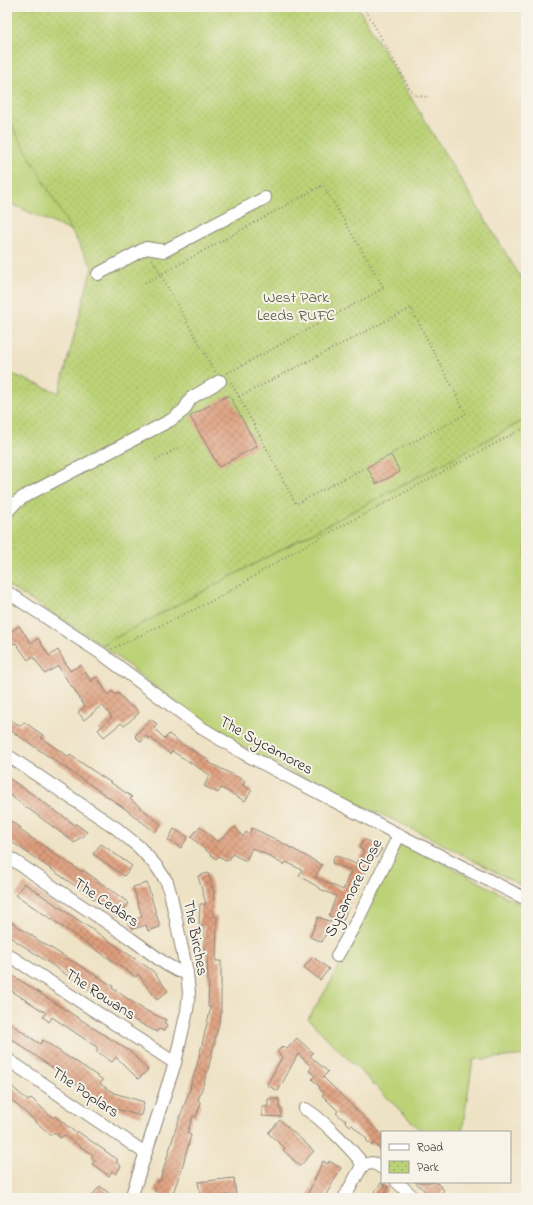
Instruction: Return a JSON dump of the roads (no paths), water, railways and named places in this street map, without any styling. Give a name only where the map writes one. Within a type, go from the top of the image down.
[{"type":"street","points":[[98,274],[146,248],[164,251],[265,198]]},
{"type":"street","points":[[7,512],[15,503],[25,496],[171,420],[184,410],[191,398],[221,378]]},
{"type":"street","name":"The Sycamores","points":[[7,592],[102,654],[200,727],[245,754],[399,835],[526,899]]},
{"type":"street","name":"The Birches","points":[[7,755],[116,828],[140,847],[157,866],[167,882],[171,896],[188,973],[189,993],[187,1011],[175,1063],[131,1198]]},
{"type":"street","name":"Sycamore Close","points":[[337,956],[359,917],[399,835]]},
{"type":"street","name":"The Cedars","points":[[7,856],[130,938],[167,965],[178,972],[188,973]]},
{"type":"street","name":"The Rowans","points":[[7,954],[175,1063]]},
{"type":"street","name":"The Poplars","points":[[7,1059],[145,1153]]},
{"type":"street","points":[[305,1108],[315,1115],[350,1149],[359,1159],[362,1166]]},
{"type":"street","points":[[344,1198],[362,1166],[369,1163],[375,1163],[381,1167]]},
{"type":"street","points":[[398,1183],[412,1196]]},
{"type":"park label","name":"West Park Leeds RUFC","points":[[296,307]]}]
